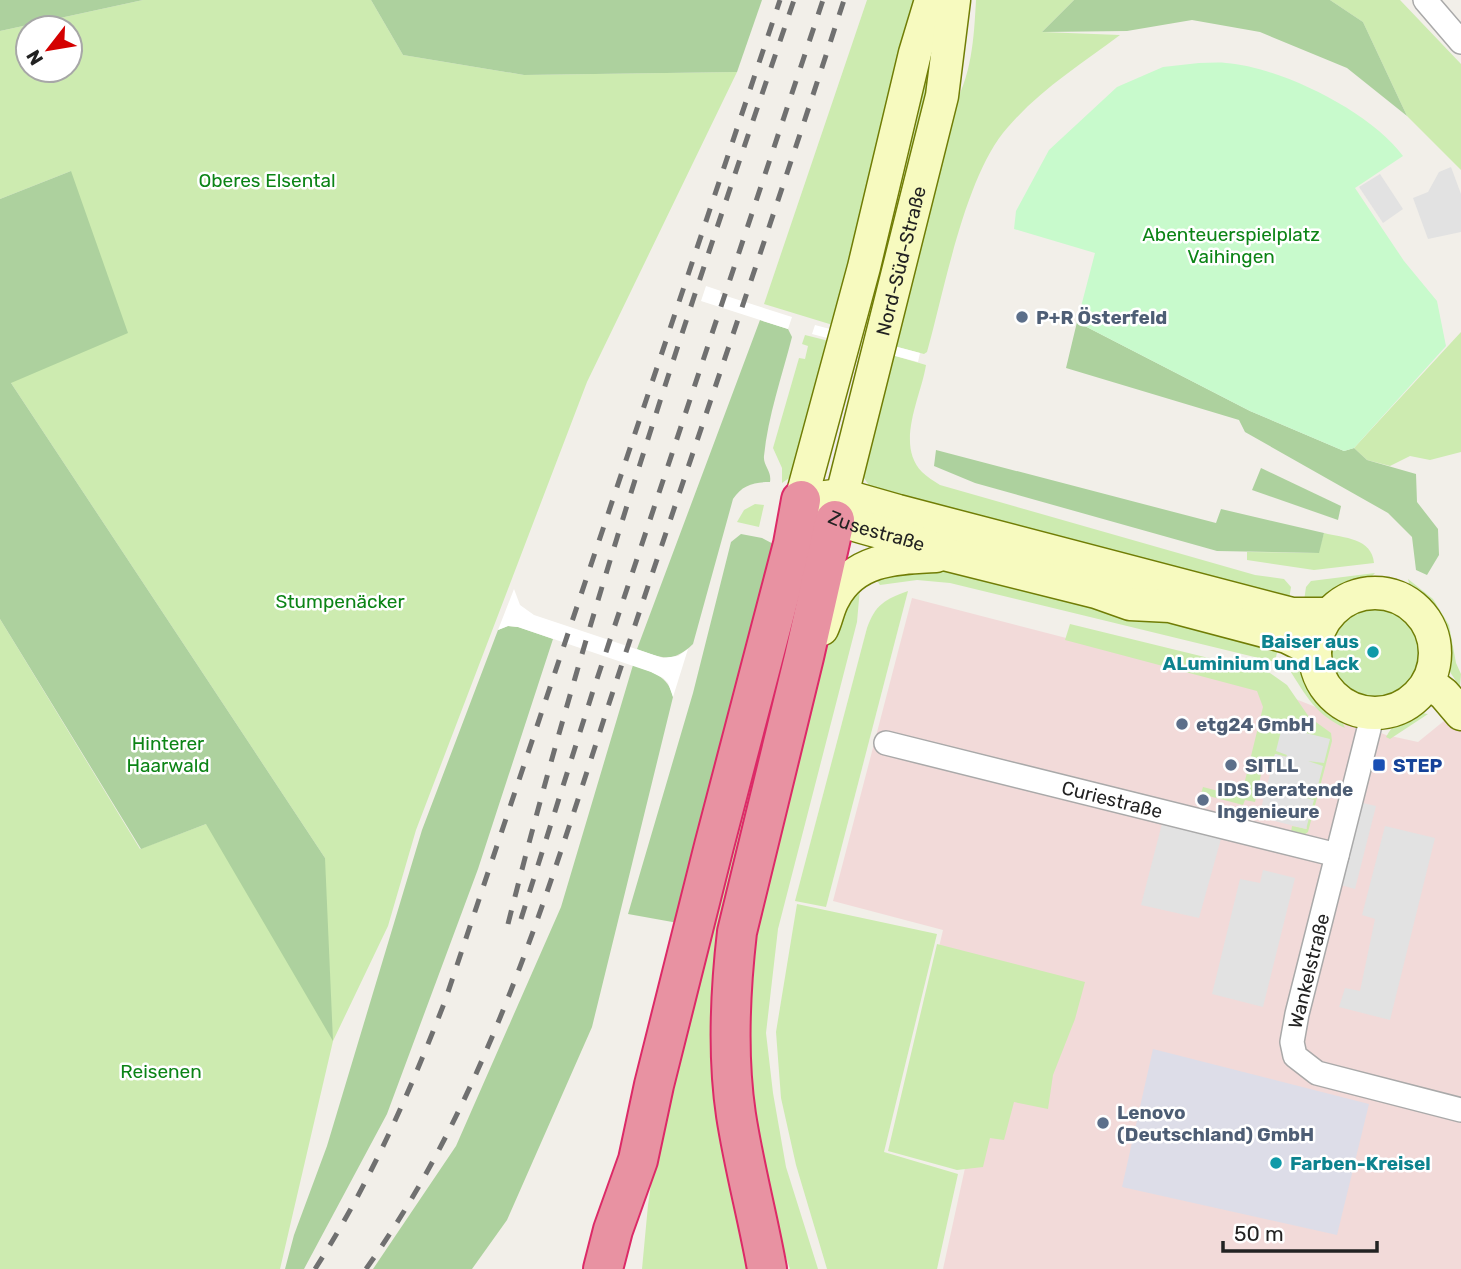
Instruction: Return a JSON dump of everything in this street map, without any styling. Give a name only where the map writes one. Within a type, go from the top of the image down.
[{"type":"highway","points":[[603,1269],[613,1230],[638,1160],[714,846],[793,544],[801,500]]},
{"type":"highway","points":[[767,1269],[735,1104],[731,1050],[732,978],[740,919],[838,507]]},
{"type":"highway","points":[[631,1269],[638,1160]]},
{"type":"highway","points":[[756,1207],[780,1269]]},
{"type":"street","name":"Nord-Süd-Straße","points":[[801,500],[864,267],[915,53],[931,0]]},
{"type":"street","name":"Nord-Süd-Straße","points":[[838,507],[942,96],[954,0]]},
{"type":"street","points":[[1425,0],[1461,42]]},
{"type":"street","name":"Zusestraße","points":[[801,500],[1292,614],[1328,614]]},
{"type":"street","name":"Zusestraße","points":[[838,507],[948,555],[1096,592],[1130,604],[1170,606],[1287,637],[1315,651]]},
{"type":"street","points":[[804,657],[823,627],[835,595],[849,577],[884,559],[948,555]]},
{"type":"street","points":[[1374,592],[1389,593],[1408,602],[1422,614],[1432,629],[1436,647],[1435,665],[1429,682],[1418,696],[1405,706],[1390,712],[1355,710],[1338,701],[1325,687],[1317,670],[1315,651],[1318,631],[1328,614],[1341,602],[1374,592]]},
{"type":"street","points":[[1429,682],[1444,694],[1461,714]]},
{"type":"street","name":"Wankelstraße","points":[[1373,713],[1297,1014],[1292,1042],[1295,1056],[1317,1073],[1461,1110]]},
{"type":"street","name":"Curiestraße","points":[[886,743],[1337,855]]},
{"type":"shaded area","points":[[1451,167],[1461,194],[1461,232],[1428,239],[1413,198],[1428,192],[1439,172]]},
{"type":"shaded area","points":[[1380,174],[1403,209],[1383,223],[1359,187]]},
{"type":"shaded area","name":"STEP","points":[[912,598],[1283,694],[1386,735],[1418,742],[1450,716],[1461,731],[1461,1269],[943,1269],[965,1168],[891,1149],[943,930],[833,901]]},
{"type":"shaded area","points":[[1282,727],[1330,739],[1324,763],[1308,761],[1323,766],[1315,797],[1299,794],[1314,800],[1306,829],[1259,817],[1266,788],[1279,791],[1267,785],[1275,754],[1287,755],[1276,751]]},
{"type":"shaded area","points":[[1363,803],[1376,806],[1355,889],[1341,885]]},
{"type":"shaded area","points":[[1165,812],[1224,828],[1199,918],[1141,905]]},
{"type":"shaded area","points":[[1385,826],[1435,838],[1390,1020],[1339,1007],[1345,988],[1360,991],[1375,919],[1362,915]]},
{"type":"shaded area","points":[[1263,870],[1295,878],[1263,1007],[1212,994],[1240,879],[1260,883]]},
{"type":"shaded area","points":[[1153,1049],[1369,1104],[1337,1235],[1122,1187]]},
{"type":"green space","points":[[0,0],[143,0],[78,14],[14,14],[14,28],[0,31]]},
{"type":"green space","points":[[143,0],[371,0],[403,55],[524,75],[737,72],[587,382],[416,830],[388,926],[333,1041],[280,1269],[0,1269],[0,619],[140,849],[206,824],[325,858],[11,383],[71,171],[0,199],[0,31],[14,28],[14,84],[84,84],[84,14],[78,14]]},
{"type":"green space","points":[[371,0],[762,0],[737,72],[524,75],[403,55]]},
{"type":"green space","points":[[867,0],[918,0],[895,65],[836,326],[764,304]]},
{"type":"green space","points":[[940,0],[932,82],[832,476],[830,474],[919,112]]},
{"type":"green space","points":[[976,0],[1074,0],[1042,32],[1120,35],[1034,101],[1008,127],[993,148],[968,202],[927,352],[924,354],[894,346],[951,110],[968,71]]},
{"type":"green space","points":[[1074,0],[1330,0],[1363,22],[1407,116],[1347,68],[1260,32],[1192,20],[1127,31],[1042,32]]},
{"type":"green space","points":[[1330,0],[1400,0],[1461,64],[1461,170],[1407,116],[1363,22]]},
{"type":"green space","name":"Abenteuerspielplatz Vaihingen","points":[[1199,63],[1248,66],[1323,94],[1370,123],[1403,156],[1355,188],[1404,261],[1437,301],[1446,346],[1354,448],[1344,451],[1250,411],[1077,322],[1095,253],[1014,229],[1016,211],[1049,150],[1117,87],[1163,67]]},
{"type":"green space","name":"Hinterer Haarwald","points":[[71,171],[128,333],[11,383],[325,858],[333,1041],[206,824],[141,849],[0,619],[0,199]]},
{"type":"green space","points":[[760,320],[788,329],[792,337],[766,441],[764,460],[770,482],[749,485],[740,490],[733,499],[693,644],[673,657],[653,655],[637,649]]},
{"type":"green space","points":[[1077,322],[1250,411],[1344,451],[1354,448],[1367,460],[1416,474],[1417,502],[1438,529],[1439,555],[1427,575],[1416,570],[1412,537],[1388,513],[1245,432],[1239,420],[1066,368]]},
{"type":"green space","points":[[1461,332],[1461,452],[1430,460],[1410,456],[1390,466],[1367,460],[1354,448]]},
{"type":"green space","points":[[805,335],[833,342],[799,471],[782,483],[782,468],[773,448],[799,358],[805,359],[808,346],[802,344]]},
{"type":"green space","points":[[892,355],[926,365],[912,420],[911,448],[914,461],[922,472],[940,485],[1255,575],[1284,579],[1291,587],[1288,606],[870,487],[862,475],[862,457],[868,457],[871,434]]},
{"type":"green space","points":[[936,450],[1216,523],[1221,509],[1324,533],[1319,553],[1217,551],[975,483],[934,466]]},
{"type":"green space","points":[[1261,468],[1341,506],[1338,520],[1252,490]]},
{"type":"green space","points":[[755,504],[764,505],[759,527],[737,522],[744,510]]},
{"type":"green space","points":[[1324,533],[1363,544],[1368,548],[1374,563],[1314,570],[1247,560],[1247,552],[1318,553]]},
{"type":"green space","points":[[741,534],[762,538],[779,547],[678,923],[628,914],[693,693],[731,542]]},
{"type":"green space","points":[[809,555],[726,899],[759,1269],[642,1269],[658,1137]]},
{"type":"green space","points":[[933,563],[1279,643],[1275,662],[950,583],[917,580],[880,585],[872,573]]},
{"type":"green space","points":[[1375,573],[1362,583],[1340,591],[1318,604],[1303,608],[1306,587],[1311,581]]},
{"type":"green space","points":[[1408,579],[1433,599],[1449,625],[1456,663],[1461,674],[1460,687],[1444,658],[1441,633],[1428,607],[1411,592]]},
{"type":"green space","points":[[860,588],[857,622],[778,929],[766,1033],[786,1167],[818,1269],[790,1269],[764,1192],[747,1070],[751,945],[827,632]]},
{"type":"green space","points":[[908,591],[826,907],[795,901],[867,628],[882,604]]},
{"type":"green space","points":[[1376,603],[1395,607],[1411,617],[1421,633],[1425,652],[1421,671],[1411,687],[1395,697],[1376,701],[1357,697],[1341,687],[1331,671],[1327,652],[1331,633],[1341,617],[1357,607]]},
{"type":"green space","points":[[1070,624],[1270,673],[1287,685],[1309,717],[1331,733],[1332,741],[1308,832],[1304,835],[1291,832],[1292,826],[1307,829],[1299,794],[1315,797],[1308,760],[1288,754],[1287,757],[1275,754],[1273,763],[1264,761],[1255,802],[1245,800],[1243,805],[1201,794],[1203,787],[1241,797],[1263,707],[1257,691],[1065,640]]},
{"type":"green space","points":[[508,626],[553,639],[478,869],[387,1114],[304,1269],[285,1269],[294,1235],[327,1146],[422,830],[498,630]]},
{"type":"green space","points":[[1292,649],[1303,661],[1311,685],[1339,715],[1345,728],[1319,711],[1301,688],[1289,669]]},
{"type":"green space","points":[[633,665],[664,679],[673,697],[592,1027],[507,1220],[472,1269],[373,1269],[456,1146],[561,907]]},
{"type":"green space","points":[[1415,712],[1428,714],[1390,739],[1386,737],[1398,722]]},
{"type":"green space","points":[[797,904],[937,934],[884,1152],[958,1174],[937,1269],[827,1269],[796,1165],[781,1098],[776,1032]]},
{"type":"green space","points":[[937,944],[1085,982],[1075,1019],[1053,1075],[1048,1109],[1014,1102],[1004,1140],[990,1138],[983,1167],[957,1170],[888,1151]]},
{"type":"pier","points":[[706,286],[721,291],[720,294],[792,317],[788,329],[701,301]]},
{"type":"pier","points":[[815,325],[920,353],[918,362],[812,334]]},
{"type":"pier","points":[[514,589],[520,605],[534,615],[663,658],[678,656],[688,649],[673,697],[668,683],[651,672],[518,627],[508,626],[498,630]]},
{"type":"railway","points":[[315,1269],[353,1205],[387,1138],[445,1001],[780,0]]},
{"type":"railway","points":[[508,924],[571,690],[606,575],[679,344],[794,0]]},
{"type":"railway","points":[[521,919],[592,694],[823,0]]},
{"type":"railway","points":[[366,1269],[412,1199],[451,1125],[487,1050],[518,972],[547,893],[844,0]]},
{"type":"place","name":"P+R Österfeld","points":[[1022,317]]},
{"type":"place","name":"Baiser aus ALuminium und Lack","points":[[1373,652]]},
{"type":"place","name":"etg24 GmbH","points":[[1182,724]]},
{"type":"place","name":"SITLL","points":[[1231,765]]},
{"type":"place","name":"STEP","points":[[1379,765]]},
{"type":"place","name":"IDS Beratende Ingenieure","points":[[1203,800]]},
{"type":"place","name":"Lenovo (Deutschland) GmbH","points":[[1103,1123]]},
{"type":"place","name":"Farben-Kreisel","points":[[1276,1163]]},
{"type":"park label","name":"Oberes Elsental","points":[[267,180]]},
{"type":"park label","name":"Stumpenäcker","points":[[340,601]]},
{"type":"park label","name":"Reisenen","points":[[161,1071]]}]
